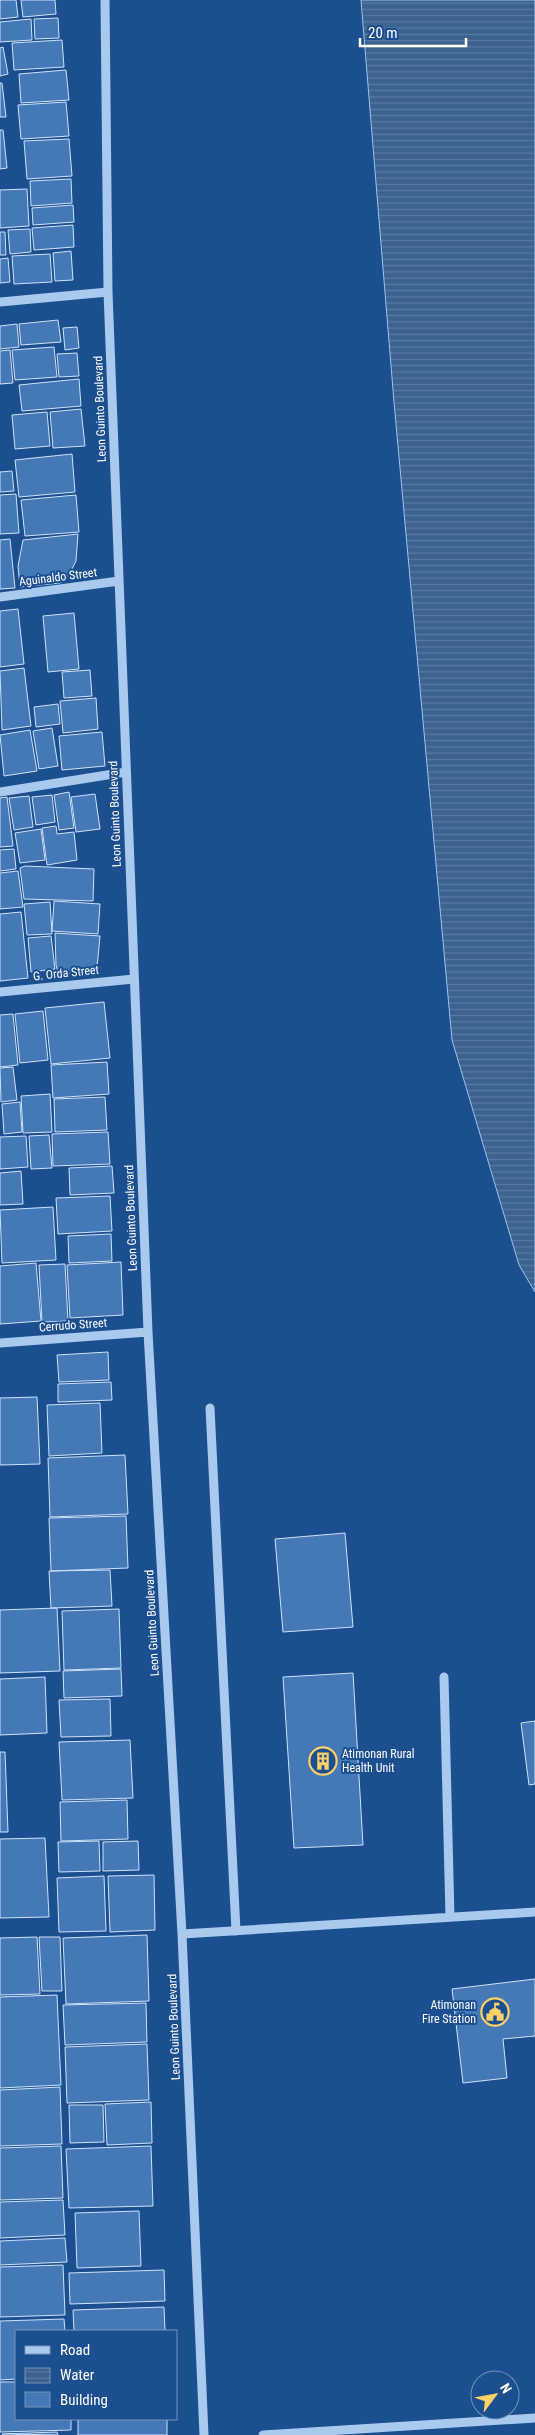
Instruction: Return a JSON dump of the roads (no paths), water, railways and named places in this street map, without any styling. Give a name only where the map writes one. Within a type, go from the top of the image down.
[{"type":"street","name":"Leon Guinto Boulevard","points":[[105,0],[108,292],[148,1332],[182,1934],[204,2435]]},
{"type":"street","points":[[0,302],[108,292]]},
{"type":"street","name":"Aguinaldo Street","points":[[0,597],[119,582]]},
{"type":"street","points":[[0,792],[126,772]]},
{"type":"street","name":"G. Orda Street","points":[[0,992],[134,979]]},
{"type":"street","name":"Cerrudo Street","points":[[0,1344],[148,1332]]},
{"type":"street","points":[[210,1408],[236,1931]]},
{"type":"street","points":[[444,1676],[450,1917]]},
{"type":"street","points":[[182,1934],[535,1912]]},
{"type":"street","points":[[263,2435],[535,2418]]},
{"type":"water","points":[[361,0],[535,0],[535,1292],[519,1265],[452,1040],[394,402]]},
{"type":"place","name":"Atimonan Rural Health Unit","points":[[323,1761]]},
{"type":"place","name":"Atimonan Fire Station","points":[[495,2012]]}]
